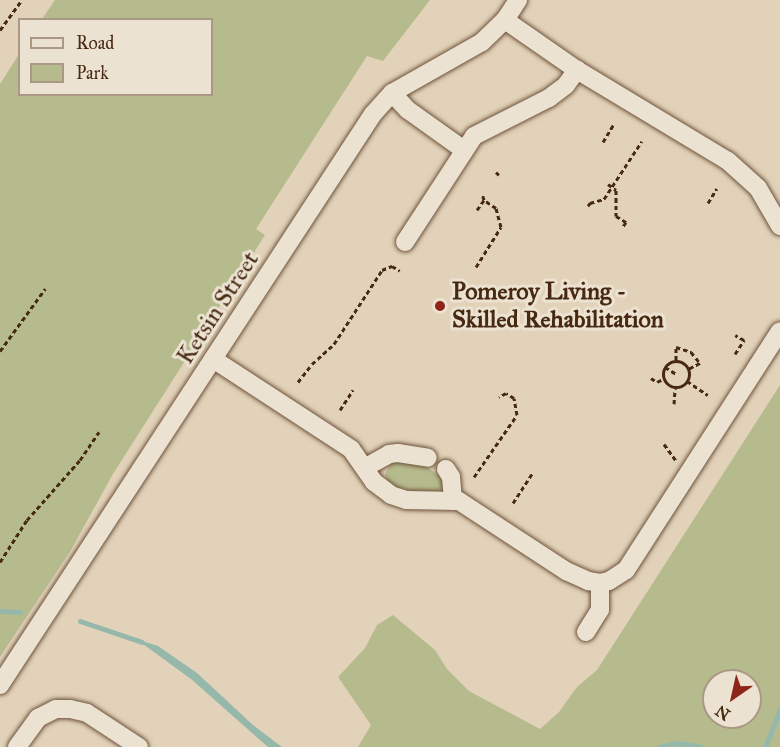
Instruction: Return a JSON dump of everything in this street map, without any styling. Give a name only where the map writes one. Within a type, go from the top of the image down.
[{"type":"street","name":"Ketsin Street","points":[[0,685],[355,139],[392,93],[482,42],[505,20],[518,0]]},
{"type":"street","points":[[505,20],[519,32],[577,70],[728,161],[747,176],[768,202],[780,226]]},
{"type":"street","points":[[405,242],[464,150],[482,130],[549,98],[566,85],[577,70]]},
{"type":"street","points":[[392,93],[408,110],[464,150]]},
{"type":"street","points":[[213,359],[351,449],[366,467],[374,482],[391,495],[414,501],[463,503],[576,576],[600,583],[609,581],[626,570],[780,331]]},
{"type":"street","points":[[366,467],[389,454],[398,453],[428,458]]},
{"type":"street","points":[[446,469],[452,477],[453,501]]},
{"type":"street","points":[[586,632],[600,610],[600,583]]},
{"type":"street","points":[[17,747],[38,718],[56,709],[70,709],[87,713],[139,747]]},
{"type":"path","points":[[0,30],[22,0]]},
{"type":"path","points":[[603,141],[614,124]]},
{"type":"path","points":[[588,206],[590,203],[604,200],[642,141]]},
{"type":"path","points":[[608,184],[616,190],[616,216],[626,222],[622,228]]},
{"type":"path","points":[[708,202],[717,188]]},
{"type":"path","points":[[476,267],[501,227],[496,208],[484,200],[482,193]]},
{"type":"path","points":[[477,210],[484,200]]},
{"type":"path","points":[[298,382],[312,364],[334,344],[382,270],[392,266],[400,271]]},
{"type":"path","points":[[0,351],[45,289]]},
{"type":"path","points":[[735,335],[744,340],[735,354]]},
{"type":"path","points":[[676,360],[676,347],[691,352],[700,363],[688,369]]},
{"type":"path","points":[[664,366],[676,360],[683,362],[688,369],[687,381]]},
{"type":"path","points":[[664,366],[676,374]]},
{"type":"path","points":[[663,379],[664,366]]},
{"type":"path","points":[[651,378],[657,382],[663,379]]},
{"type":"path","points":[[663,379],[675,387]]},
{"type":"path","points":[[675,387],[687,381]]},
{"type":"path","points":[[687,381],[708,395]]},
{"type":"path","points":[[674,404],[675,387]]},
{"type":"path","points":[[340,410],[353,390]]},
{"type":"path","points":[[474,477],[517,415],[514,398],[506,393],[499,397]]},
{"type":"path","points":[[0,562],[27,520],[80,460],[99,432]]},
{"type":"path","points":[[664,444],[672,459],[681,465]]},
{"type":"path","points":[[513,503],[533,472]]},
{"type":"green space","points":[[55,0],[430,0],[383,61],[367,56],[256,229],[265,235],[113,474],[71,550],[0,657],[0,84],[18,56],[18,96],[213,96],[213,18],[43,18]]},
{"type":"green space","points":[[780,385],[780,747],[358,747],[371,725],[338,677],[365,648],[377,625],[393,615],[435,650],[447,669],[469,691],[540,729],[559,712],[577,687],[597,670]]},
{"type":"green space","points":[[392,461],[424,465],[441,477],[443,487],[433,494],[398,488],[388,481],[385,474]]},
{"type":"shaded area","points":[[136,639],[158,646],[197,673],[253,725],[282,747],[268,747],[191,679]]},
{"type":"waterway","points":[[0,611],[20,612]]},
{"type":"waterway","points":[[80,621],[142,642]]},
{"type":"waterway","points":[[765,747],[780,709]]},
{"type":"waterway","points":[[659,747],[677,743],[701,747]]},
{"type":"place","name":"Pomeroy Living - Skilled Rehabilitation","points":[[440,306]]}]
